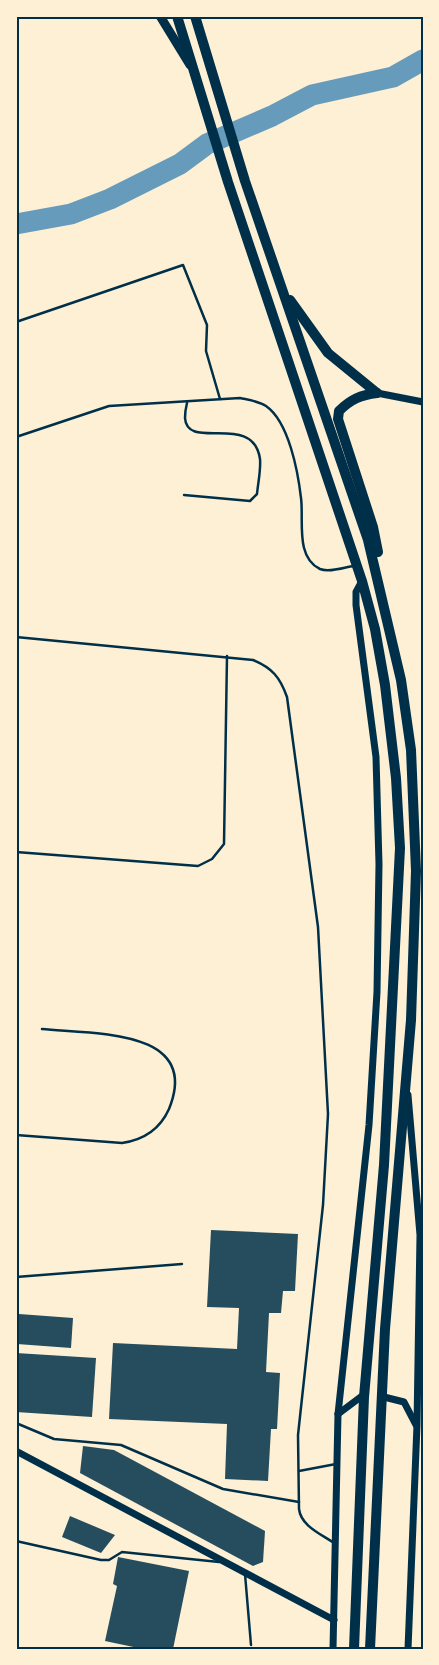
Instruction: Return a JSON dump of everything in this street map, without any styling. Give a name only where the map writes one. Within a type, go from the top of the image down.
[{"type":"highway","points":[[176,16],[228,182],[362,582],[375,629],[385,685],[396,778],[400,848],[384,1165],[364,1397],[354,1649]]},
{"type":"highway","points":[[195,16],[219,90],[245,181],[368,540],[390,624]]},
{"type":"highway","points":[[282,288],[328,353],[377,393]]},
{"type":"highway","points":[[370,1649],[384,1329],[406,1079],[416,901],[411,750],[401,680],[373,527],[338,419],[339,410],[348,403],[360,396],[377,393]]},
{"type":"main road","points":[[160,16],[193,70]]},
{"type":"street","points":[[377,393],[423,402]]},
{"type":"street","points":[[333,1649],[338,1414],[369,1126],[377,992],[379,864],[376,757],[356,605],[356,592],[362,582]]},
{"type":"street","points":[[406,1079],[422,1236],[420,1362],[408,1649]]},
{"type":"street","points":[[338,1414],[362,1396]]},
{"type":"street","points":[[384,1397],[404,1402],[417,1426]]},
{"type":"street","points":[[16,1450],[334,1620]]},
{"type":"lane","points":[[16,322],[183,265],[206,325],[206,351],[220,399]]},
{"type":"lane","points":[[16,437],[110,406],[187,403],[240,398],[255,401],[274,413],[281,423],[293,460],[302,498],[303,540],[308,555],[317,566],[327,571],[356,565]]},
{"type":"lane","points":[[184,495],[250,501],[257,494],[260,460],[255,445],[243,435],[200,433],[190,429],[185,419],[187,403]]},
{"type":"lane","points":[[16,637],[253,660],[266,666],[276,674],[283,684],[287,697],[318,927],[328,1114],[323,1205],[298,1435],[299,1502],[300,1516],[304,1522],[334,1543]]},
{"type":"lane","points":[[16,852],[198,866],[212,859],[224,844],[227,656]]},
{"type":"lane","points":[[16,1135],[122,1143],[132,1141],[144,1137],[165,1118],[174,1097],[175,1070],[169,1059],[160,1050],[144,1042],[125,1038],[42,1029]]},
{"type":"lane","points":[[16,1277],[182,1264]]},
{"type":"lane","points":[[16,1424],[54,1438],[121,1444],[223,1489],[299,1502]]},
{"type":"lane","points":[[299,1471],[336,1464]]},
{"type":"lane","points":[[16,1541],[101,1560],[109,1560],[122,1552],[225,1562]]},
{"type":"lane","points":[[245,1573],[250,1645]]},
{"type":"building","points":[[211,1230],[298,1234],[295,1291],[283,1291],[281,1313],[269,1313],[266,1372],[280,1373],[277,1429],[271,1429],[268,1481],[225,1479],[227,1424],[109,1419],[113,1343],[237,1349],[239,1308],[207,1307]]},
{"type":"building","points":[[19,1314],[73,1318],[71,1348],[17,1344]]},
{"type":"building","points":[[16,1353],[96,1358],[92,1417],[16,1412]]},
{"type":"building","points":[[83,1446],[114,1450],[265,1531],[263,1562],[253,1566],[80,1473]]},
{"type":"building","points":[[70,1516],[115,1535],[101,1553],[62,1537]]},
{"type":"building","points":[[118,1557],[189,1571],[173,1649],[143,1649],[105,1641],[117,1586],[113,1584]]},
{"type":"waterway","points":[[16,224],[71,214],[110,199],[180,164],[207,144],[272,116],[312,95],[393,77],[423,60]]}]
